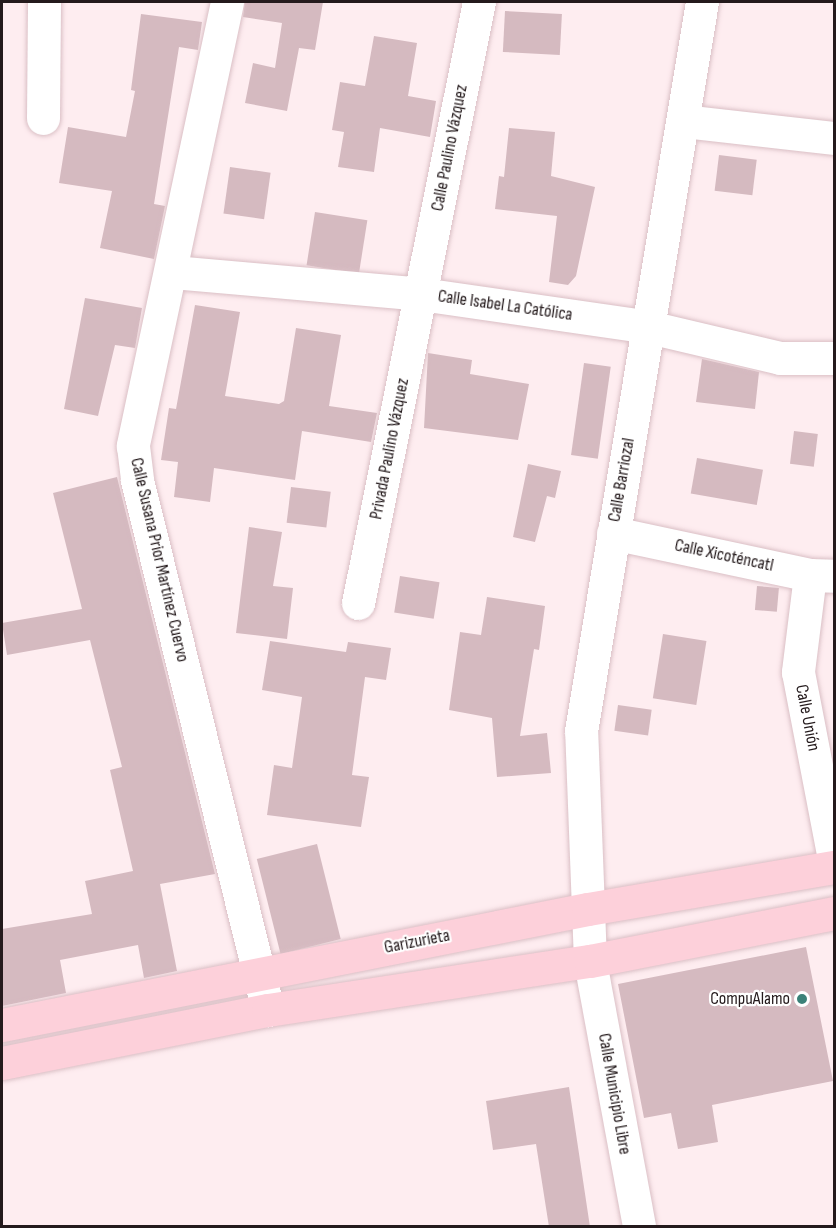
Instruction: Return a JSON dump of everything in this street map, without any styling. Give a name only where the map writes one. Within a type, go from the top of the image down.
[{"type":"main road","name":"Garizurieta","points":[[2,1025],[588,909],[834,867]]},
{"type":"main road","points":[[2,1063],[268,1010],[590,961],[834,913]]},
{"type":"street","points":[[43,118],[44,2]]},
{"type":"street","name":"Calle Susana Prior Martínez Cuervo","points":[[226,2],[172,272],[134,446],[137,480],[268,1010]]},
{"type":"street","name":"Calle Paulino Vázquez","points":[[421,294],[479,2]]},
{"type":"street","name":"Calle Barriozal","points":[[590,961],[581,731],[702,2]]},
{"type":"street","points":[[683,121],[834,138]]},
{"type":"street","name":"Calle Isabel La Católica","points":[[172,272],[421,294],[649,327],[780,358],[834,358]]},
{"type":"street","name":"Privada Paulino Vázquez","points":[[358,603],[421,294]]},
{"type":"street","name":"Calle Xicoténcatl","points":[[613,533],[822,575]]},
{"type":"street","name":"Calle Unión","points":[[822,575],[798,672],[834,859]]},
{"type":"street","name":"Calle Municipio Libre","points":[[590,961],[639,1227]]},
{"type":"building","points":[[245,2],[323,2],[315,50],[299,48],[287,111],[245,103],[253,63],[275,68],[282,23],[243,17]]},
{"type":"building","points":[[505,11],[562,14],[560,55],[503,52]]},
{"type":"building","points":[[141,14],[202,22],[198,50],[179,47],[154,204],[165,206],[154,259],[100,248],[112,191],[59,183],[68,127],[126,137],[135,91],[131,90]]},
{"type":"building","points":[[374,36],[417,43],[408,96],[436,101],[430,137],[380,128],[374,172],[338,167],[344,132],[332,130],[340,82],[365,86]]},
{"type":"building","points":[[509,128],[555,132],[551,176],[595,187],[576,276],[568,285],[549,282],[557,216],[495,209],[499,176],[504,177]]},
{"type":"building","points":[[719,155],[757,160],[752,195],[715,191]]},
{"type":"building","points":[[230,167],[271,173],[264,219],[223,214]]},
{"type":"building","points":[[315,212],[367,220],[359,274],[307,265]]},
{"type":"building","points":[[85,298],[142,308],[135,348],[115,345],[98,416],[64,409]]},
{"type":"building","points":[[195,305],[240,312],[225,396],[279,404],[284,401],[296,328],[341,335],[329,406],[377,413],[371,442],[302,431],[295,480],[214,468],[210,502],[174,497],[178,462],[161,460],[169,408],[176,409]]},
{"type":"building","points":[[428,353],[472,360],[470,374],[529,384],[518,440],[424,428]]},
{"type":"building","points":[[702,359],[759,372],[755,409],[696,402]]},
{"type":"building","points":[[584,363],[611,367],[598,459],[571,455]]},
{"type":"building","points":[[794,431],[818,434],[814,467],[790,464]]},
{"type":"building","points":[[697,458],[763,470],[757,505],[691,493]]},
{"type":"building","points":[[528,464],[561,471],[555,498],[547,496],[535,542],[513,537]]},
{"type":"building","points":[[117,477],[215,874],[160,884],[177,971],[144,978],[138,945],[60,960],[66,993],[2,1006],[2,929],[92,914],[85,881],[133,871],[110,770],[122,767],[90,640],[7,655],[2,623],[82,609],[53,493]]},
{"type":"building","points":[[291,487],[331,492],[326,528],[287,523]]},
{"type":"building","points":[[249,527],[282,532],[273,586],[293,588],[287,639],[236,633]]},
{"type":"building","points":[[400,576],[440,582],[434,619],[394,613]]},
{"type":"building","points":[[757,586],[779,588],[777,612],[755,610]]},
{"type":"building","points":[[487,597],[545,606],[539,650],[534,649],[520,736],[547,733],[551,773],[497,777],[492,718],[449,710],[460,632],[481,635]]},
{"type":"building","points":[[663,634],[706,641],[696,705],[653,698]]},
{"type":"building","points":[[270,641],[346,652],[348,642],[391,648],[386,680],[365,677],[352,775],[369,777],[361,827],[267,815],[274,765],[292,768],[302,697],[262,690]]},
{"type":"building","points":[[618,705],[652,710],[648,735],[614,731]]},
{"type":"building","points":[[317,844],[341,939],[281,954],[257,859]]},
{"type":"building","points":[[806,947],[833,1081],[712,1105],[718,1142],[678,1149],[671,1113],[644,1118],[618,984]]},
{"type":"building","points":[[569,1087],[590,1227],[549,1227],[536,1144],[493,1150],[486,1101]]},
{"type":"place","name":"CompuAlamo","points":[[802,999]]}]
